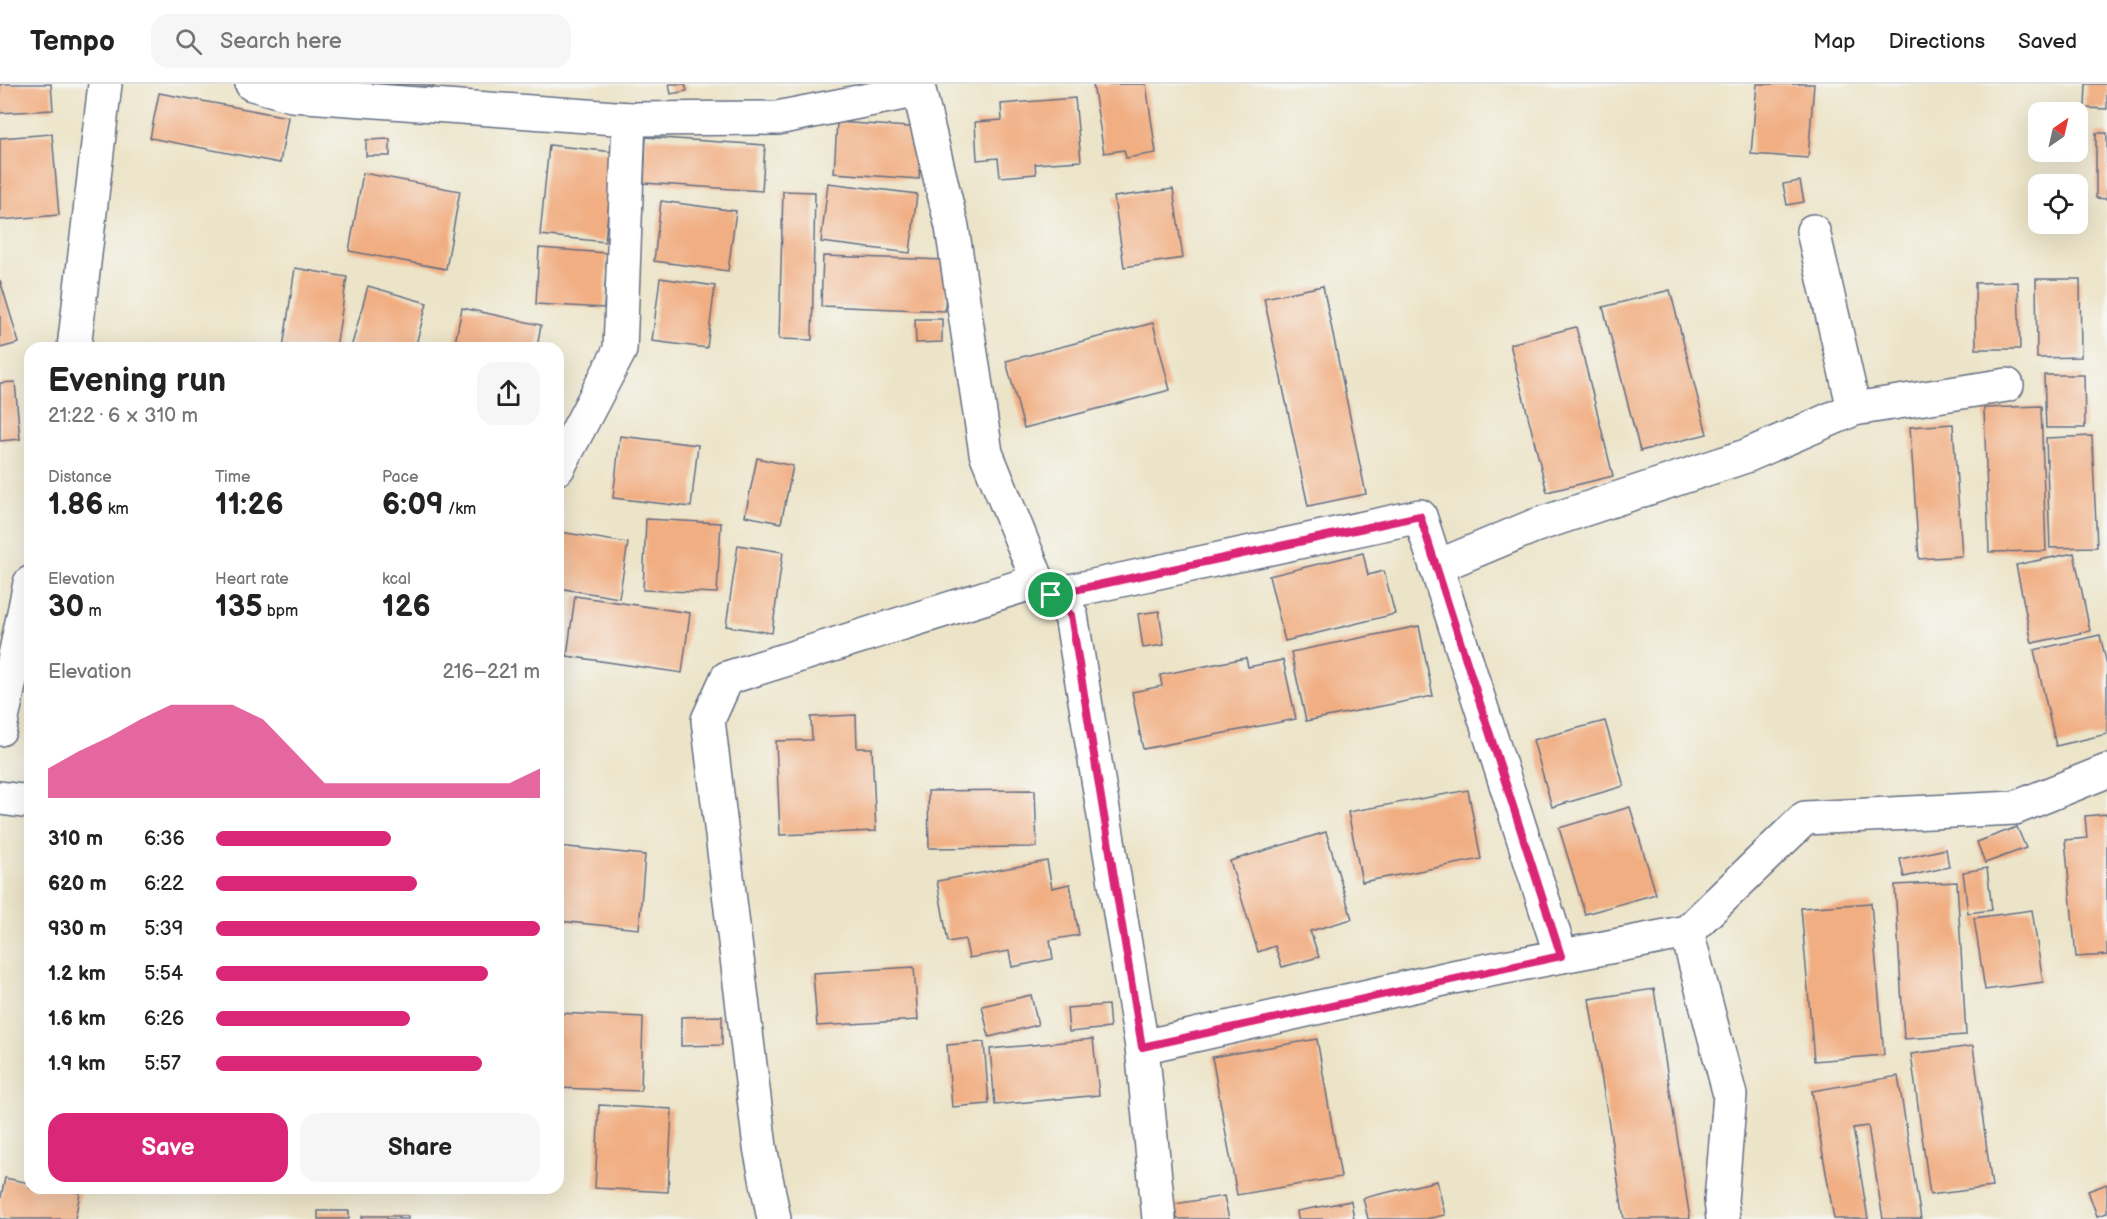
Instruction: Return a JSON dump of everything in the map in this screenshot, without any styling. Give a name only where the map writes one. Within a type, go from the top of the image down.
[{"type":"street","points":[[76,342],[105,84]]},
{"type":"street","points":[[252,84],[292,95],[629,119],[777,118],[925,87],[952,227],[986,453],[1045,588],[1071,615],[1142,1047],[1159,1219]]},
{"type":"street","points":[[564,457],[620,350],[629,119]]},
{"type":"street","points":[[1813,231],[1854,409]]},
{"type":"street","points":[[1436,567],[1534,526],[1746,456],[1854,409],[2007,385]]},
{"type":"street","points":[[774,1219],[760,1147],[708,720],[727,678],[1045,588],[1420,516],[1561,956]]},
{"type":"street","points":[[0,729],[24,612]]},
{"type":"street","points":[[1142,1047],[1561,956],[1688,932],[1805,818],[2016,808],[2107,771]]},
{"type":"street","points":[[0,798],[24,801]]},
{"type":"street","points":[[1688,932],[1730,1095],[1721,1200],[1723,1219]]},
{"type":"building","points":[[0,84],[51,84],[53,110],[0,113]]},
{"type":"building","points":[[319,84],[434,84],[434,86],[319,88]]},
{"type":"building","points":[[669,84],[685,84],[687,91],[671,94]]},
{"type":"building","points":[[1093,84],[1146,84],[1156,153],[1126,158],[1124,150],[1104,153]]},
{"type":"building","points":[[1757,84],[1814,84],[1808,158],[1751,154]]},
{"type":"building","points":[[2086,84],[2107,84],[2107,109],[2088,108],[2088,102],[2085,102]]},
{"type":"building","points":[[159,93],[288,117],[280,163],[150,138]]},
{"type":"building","points":[[1075,98],[1081,161],[1035,164],[1036,174],[1000,177],[998,158],[977,160],[975,122],[1002,120],[1001,104]]},
{"type":"building","points":[[837,122],[922,128],[919,179],[834,173]]},
{"type":"building","points":[[2096,133],[2107,133],[2107,199],[2096,198]]},
{"type":"building","points":[[52,134],[59,215],[0,220],[0,138]]},
{"type":"building","points":[[646,137],[765,145],[762,191],[644,183]]},
{"type":"building","points":[[390,139],[390,156],[366,156],[366,140]]},
{"type":"building","points":[[549,145],[614,152],[605,242],[540,235]]},
{"type":"building","points":[[363,173],[460,191],[446,269],[349,251]]},
{"type":"building","points":[[1800,181],[1804,202],[1787,205],[1783,184]]},
{"type":"building","points":[[828,183],[917,194],[910,253],[821,242]]},
{"type":"building","points":[[1173,189],[1183,258],[1124,267],[1114,197]]},
{"type":"building","points":[[783,191],[815,192],[812,340],[779,339]]},
{"type":"building","points":[[661,201],[736,211],[728,271],[654,261]]},
{"type":"building","points":[[539,248],[607,253],[604,308],[536,304]]},
{"type":"building","points":[[823,256],[947,260],[945,311],[821,306]]},
{"type":"building","points":[[295,268],[347,277],[337,342],[284,342]]},
{"type":"building","points":[[660,278],[715,286],[707,348],[652,341]]},
{"type":"building","points":[[2036,279],[2080,279],[2081,357],[2037,358]]},
{"type":"building","points":[[0,280],[19,343],[0,348]]},
{"type":"building","points":[[2018,282],[2020,349],[1976,349],[1975,283]]},
{"type":"building","points":[[368,286],[427,303],[417,342],[353,342]]},
{"type":"building","points":[[1323,286],[1366,494],[1308,506],[1264,298]]},
{"type":"building","points":[[1670,290],[1707,434],[1640,451],[1603,307]]},
{"type":"building","points":[[462,308],[541,325],[538,342],[455,342]]},
{"type":"building","points":[[915,319],[942,319],[942,342],[916,343]]},
{"type":"building","points":[[1153,323],[1170,390],[1024,428],[1006,361]]},
{"type":"building","points":[[1576,327],[1613,476],[1547,492],[1510,344]]},
{"type":"building","points":[[2044,375],[2084,375],[2085,428],[2046,428]]},
{"type":"building","points":[[15,382],[20,439],[0,441],[0,383]]},
{"type":"building","points":[[2041,406],[2046,551],[1989,552],[1984,408]]},
{"type":"building","points":[[1953,424],[1962,556],[1919,559],[1910,427]]},
{"type":"building","points":[[620,436],[698,445],[691,507],[613,498]]},
{"type":"building","points":[[2092,436],[2097,547],[2050,548],[2046,438]]},
{"type":"building","points":[[757,458],[793,466],[781,523],[745,516]]},
{"type":"building","points":[[646,519],[721,523],[717,593],[643,590]]},
{"type":"building","points":[[564,533],[628,543],[619,598],[564,589]]},
{"type":"building","points":[[738,545],[783,552],[772,633],[726,626]]},
{"type":"building","points":[[1363,553],[1368,575],[1384,571],[1395,614],[1285,641],[1269,576]]},
{"type":"building","points":[[2074,553],[2090,631],[2032,643],[2016,565]]},
{"type":"building","points":[[575,596],[690,613],[682,673],[567,656]]},
{"type":"building","points":[[1159,611],[1164,645],[1143,648],[1138,614]]},
{"type":"building","points":[[1419,626],[1433,696],[1306,721],[1291,652]]},
{"type":"building","points":[[2100,635],[2107,665],[2107,734],[2056,746],[2034,650]]},
{"type":"building","points":[[1246,658],[1248,667],[1283,660],[1296,719],[1143,749],[1132,692],[1162,686],[1160,675]]},
{"type":"building","points":[[856,715],[857,748],[872,748],[876,831],[780,835],[776,741],[812,740],[811,717]]},
{"type":"building","points":[[1605,721],[1624,786],[1552,807],[1533,740]]},
{"type":"building","points":[[1035,790],[1037,847],[929,848],[928,791]]},
{"type":"building","points":[[1468,790],[1481,859],[1362,882],[1348,812]]},
{"type":"building","points":[[1630,807],[1656,894],[1585,914],[1559,828]]},
{"type":"building","points":[[2107,814],[2107,955],[2076,957],[2065,840],[2087,838],[2085,816]]},
{"type":"building","points":[[2017,827],[2026,848],[1985,863],[1977,842]]},
{"type":"building","points":[[1326,832],[1352,919],[1310,931],[1319,957],[1282,967],[1275,946],[1258,952],[1230,861]]},
{"type":"building","points":[[564,847],[645,855],[639,929],[564,922]]},
{"type":"building","points":[[1946,849],[1949,867],[1904,877],[1900,859]]},
{"type":"building","points":[[1047,861],[1052,888],[1070,884],[1079,935],[1050,940],[1053,959],[1012,967],[1009,951],[969,958],[965,939],[948,942],[937,881]]},
{"type":"building","points":[[1987,868],[1992,910],[1968,913],[1963,872]]},
{"type":"building","points":[[1957,882],[1966,1035],[1904,1039],[1895,885]]},
{"type":"building","points":[[1871,903],[1884,1055],[1814,1061],[1801,908]]},
{"type":"building","points":[[2032,910],[2043,982],[1985,990],[1974,918]]},
{"type":"building","points":[[914,967],[918,1020],[817,1026],[813,973]]},
{"type":"building","points":[[1654,989],[1690,1219],[1624,1219],[1589,999]]},
{"type":"building","points":[[1031,995],[1038,1025],[989,1037],[982,1006]]},
{"type":"building","points":[[1108,1005],[1110,1028],[1069,1032],[1067,1008]]},
{"type":"building","points":[[564,1013],[643,1017],[641,1091],[564,1088]]},
{"type":"building","points":[[722,1016],[722,1045],[681,1046],[681,1017]]},
{"type":"building","points":[[1093,1039],[1099,1095],[995,1105],[990,1049]]},
{"type":"building","points":[[1317,1039],[1341,1177],[1237,1195],[1212,1057]]},
{"type":"building","points":[[984,1042],[989,1104],[952,1107],[947,1045]]},
{"type":"building","points":[[1973,1046],[1992,1187],[1930,1195],[1911,1054]]},
{"type":"building","points":[[1898,1076],[1921,1219],[1883,1219],[1868,1126],[1853,1128],[1868,1219],[1834,1219],[1812,1091]]},
{"type":"building","points":[[599,1105],[672,1109],[668,1192],[595,1188]]},
{"type":"building","points":[[5,1178],[24,1182],[24,1194],[80,1194],[75,1219],[0,1219],[0,1202]]},
{"type":"building","points":[[1437,1181],[1445,1215],[1426,1219],[1368,1219],[1363,1198]]},
{"type":"building","points":[[2107,1184],[2107,1213],[2097,1216],[2088,1191]]},
{"type":"building","points":[[1224,1196],[1229,1219],[1177,1219],[1174,1204]]},
{"type":"building","points":[[1351,1201],[1354,1219],[1298,1219],[1297,1211]]},
{"type":"building","points":[[318,1211],[349,1211],[349,1219],[318,1219]]},
{"type":"building","points":[[362,1216],[408,1216],[408,1219],[362,1219]]},
{"type":"route","points":[[1420,516],[1561,956],[1453,977],[1142,1047],[1071,615],[1051,595],[1256,553],[1420,516]]}]
